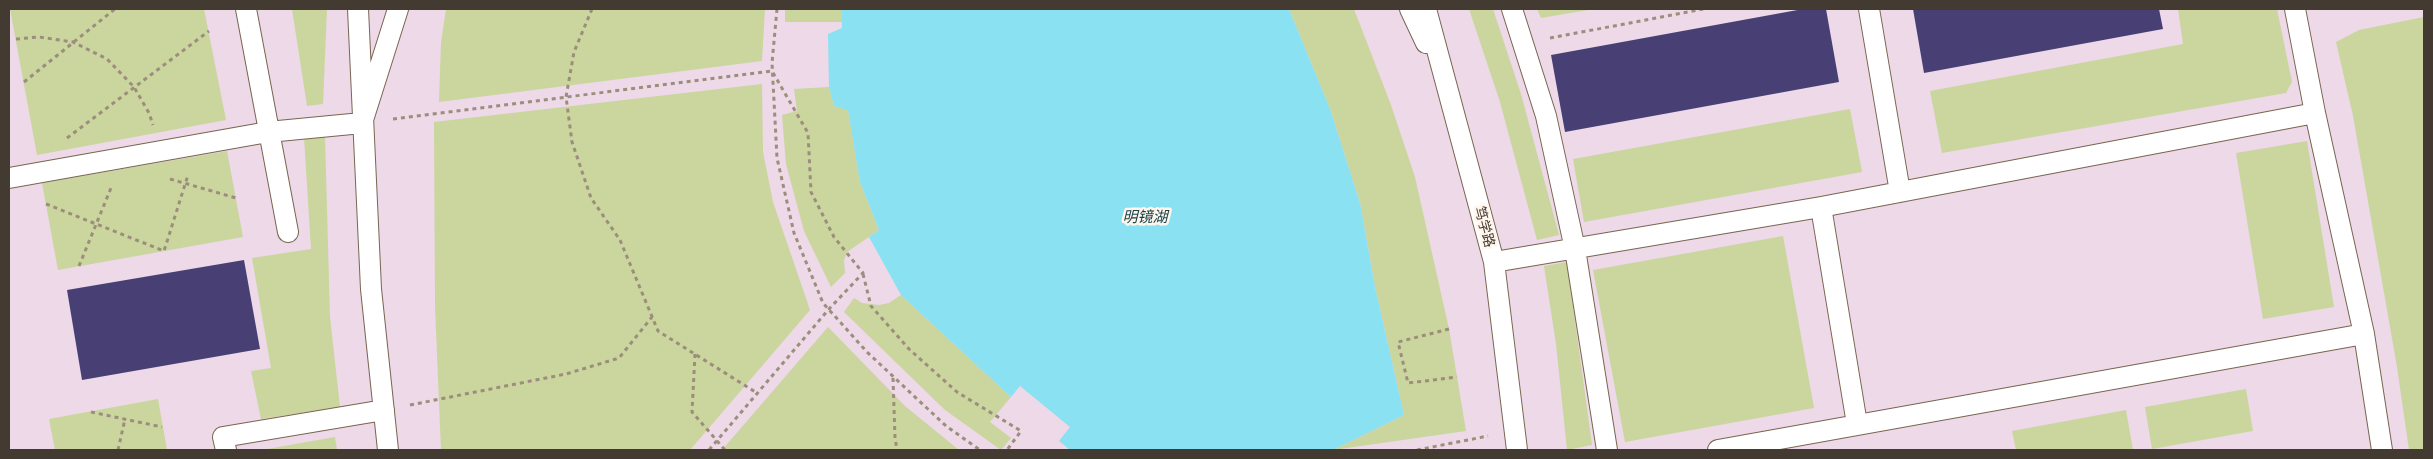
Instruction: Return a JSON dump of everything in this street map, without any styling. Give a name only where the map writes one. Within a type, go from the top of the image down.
[{"type":"lane","points":[[246,9],[288,232]]},
{"type":"lane","points":[[358,9],[362,123],[372,289],[388,450]]},
{"type":"lane","points":[[362,123],[398,9]]},
{"type":"lane","points":[[1410,9],[1447,89]]},
{"type":"lane","name":"笃学路","points":[[1426,9],[1494,262],[1515,441]]},
{"type":"lane","points":[[1512,9],[1546,116],[1575,249],[1607,450]]},
{"type":"lane","points":[[1869,9],[1900,192]]},
{"type":"lane","points":[[2295,9],[2315,113],[2364,334],[2382,450]]},
{"type":"lane","points":[[1494,262],[1821,207],[2315,113]]},
{"type":"lane","points":[[9,178],[268,132],[362,123]]},
{"type":"lane","points":[[1821,207],[1857,424]]},
{"type":"lane","points":[[1718,450],[2364,334]]},
{"type":"lane","points":[[226,450],[223,437],[384,410]]},
{"type":"path","points":[[24,82],[115,9]]},
{"type":"path","points":[[592,9],[574,52],[566,97],[572,142],[591,198],[620,240],[658,331],[757,393]]},
{"type":"path","points":[[777,9],[772,71],[777,158],[794,233],[823,303],[867,352],[946,426],[980,450]]},
{"type":"path","points":[[1522,43],[1704,9]]},
{"type":"path","points":[[63,141],[209,31]]},
{"type":"path","points":[[16,39],[39,38],[73,42],[107,59],[134,87],[149,113],[156,133]]},
{"type":"path","points":[[362,123],[772,71]]},
{"type":"path","points":[[772,71],[808,132],[811,192],[834,237],[863,273],[871,306],[909,350],[956,392],[1021,431],[1007,450]]},
{"type":"path","points":[[46,204],[164,251],[191,165]]},
{"type":"path","points":[[168,178],[236,198]]},
{"type":"path","points":[[80,266],[113,185]]},
{"type":"path","points":[[709,450],[829,309],[863,273]]},
{"type":"path","points":[[384,410],[566,374],[619,358],[652,317]]},
{"type":"path","points":[[1450,329],[1398,342],[1408,384],[1457,377]]},
{"type":"path","points":[[695,354],[692,412],[725,450]]},
{"type":"path","points":[[894,377],[895,438],[898,450]]},
{"type":"path","points":[[91,412],[162,427]]},
{"type":"path","points":[[118,450],[125,419]]},
{"type":"path","points":[[1417,450],[1515,441]]},
{"type":"shaded area","points":[[9,9],[2424,9],[2424,450],[9,450]]},
{"type":"green space","points":[[10,9],[204,9],[226,120],[37,155]]},
{"type":"green space","points":[[292,9],[327,9],[323,104],[307,106]]},
{"type":"green space","points":[[446,9],[765,9],[762,61],[439,102],[441,43]]},
{"type":"green space","points":[[785,9],[841,9],[842,22],[785,22]]},
{"type":"green space","points":[[1289,9],[1354,9],[1391,105],[1415,177],[1449,329],[1466,431],[1333,450],[1404,415],[1375,287],[1360,203],[1330,109]]},
{"type":"green space","points":[[1469,9],[1493,9],[1521,94],[1559,235],[1537,240],[1500,102]]},
{"type":"green space","points":[[1537,9],[1594,9],[1541,18]]},
{"type":"green space","points":[[2178,9],[2277,9],[2292,82],[2286,93],[1942,153],[1930,91],[2183,44]]},
{"type":"green space","points":[[2424,17],[2424,450],[2409,450],[2397,367],[2353,116],[2336,42],[2359,30]]},
{"type":"green space","points":[[762,84],[763,152],[773,202],[810,310],[690,450],[441,450],[435,306],[434,122]]},
{"type":"green space","points":[[829,87],[834,106],[848,109],[860,182],[879,230],[847,252],[844,260],[845,273],[831,287],[804,231],[786,164],[782,115],[797,111],[794,89]]},
{"type":"green space","points":[[1850,109],[1862,172],[1584,222],[1573,159]]},
{"type":"green space","points":[[304,137],[325,137],[330,317],[340,407],[261,419],[251,371],[271,368],[252,258],[311,249]]},
{"type":"green space","points":[[2307,141],[2334,307],[2263,319],[2236,153]]},
{"type":"green space","points":[[227,151],[243,237],[58,270],[42,183]]},
{"type":"green space","points":[[1783,236],[1814,408],[1625,442],[1593,270]]},
{"type":"green space","points":[[1567,262],[1592,445],[1567,450],[1556,344],[1544,266]]},
{"type":"green space","points":[[901,295],[1011,397],[990,422],[1011,438],[1001,450],[945,410],[844,312],[854,298],[862,303],[879,305],[889,303]]},
{"type":"green space","points":[[828,327],[905,406],[959,450],[722,450]]},
{"type":"green space","points":[[2246,389],[2253,431],[2152,449],[2145,407]]},
{"type":"green space","points":[[158,399],[167,450],[55,450],[49,419]]},
{"type":"green space","points":[[2126,410],[2133,450],[2016,450],[2012,431]]},
{"type":"green space","points":[[335,437],[337,450],[267,450],[267,449]]},
{"type":"water","name":"明镜湖","points":[[841,9],[1289,9],[1330,109],[1360,203],[1375,287],[1404,415],[1333,450],[1070,450],[1059,441],[1070,427],[1020,386],[1011,397],[901,295],[869,237],[879,230],[860,182],[848,110],[834,106],[829,87],[828,34],[842,28]]},
{"type":"building","points":[[1803,9],[1826,9],[1839,82],[1565,132],[1551,55]]},
{"type":"building","points":[[1913,9],[2159,9],[2163,29],[1924,73]]},
{"type":"building","points":[[244,260],[260,349],[82,380],[67,290]]}]
